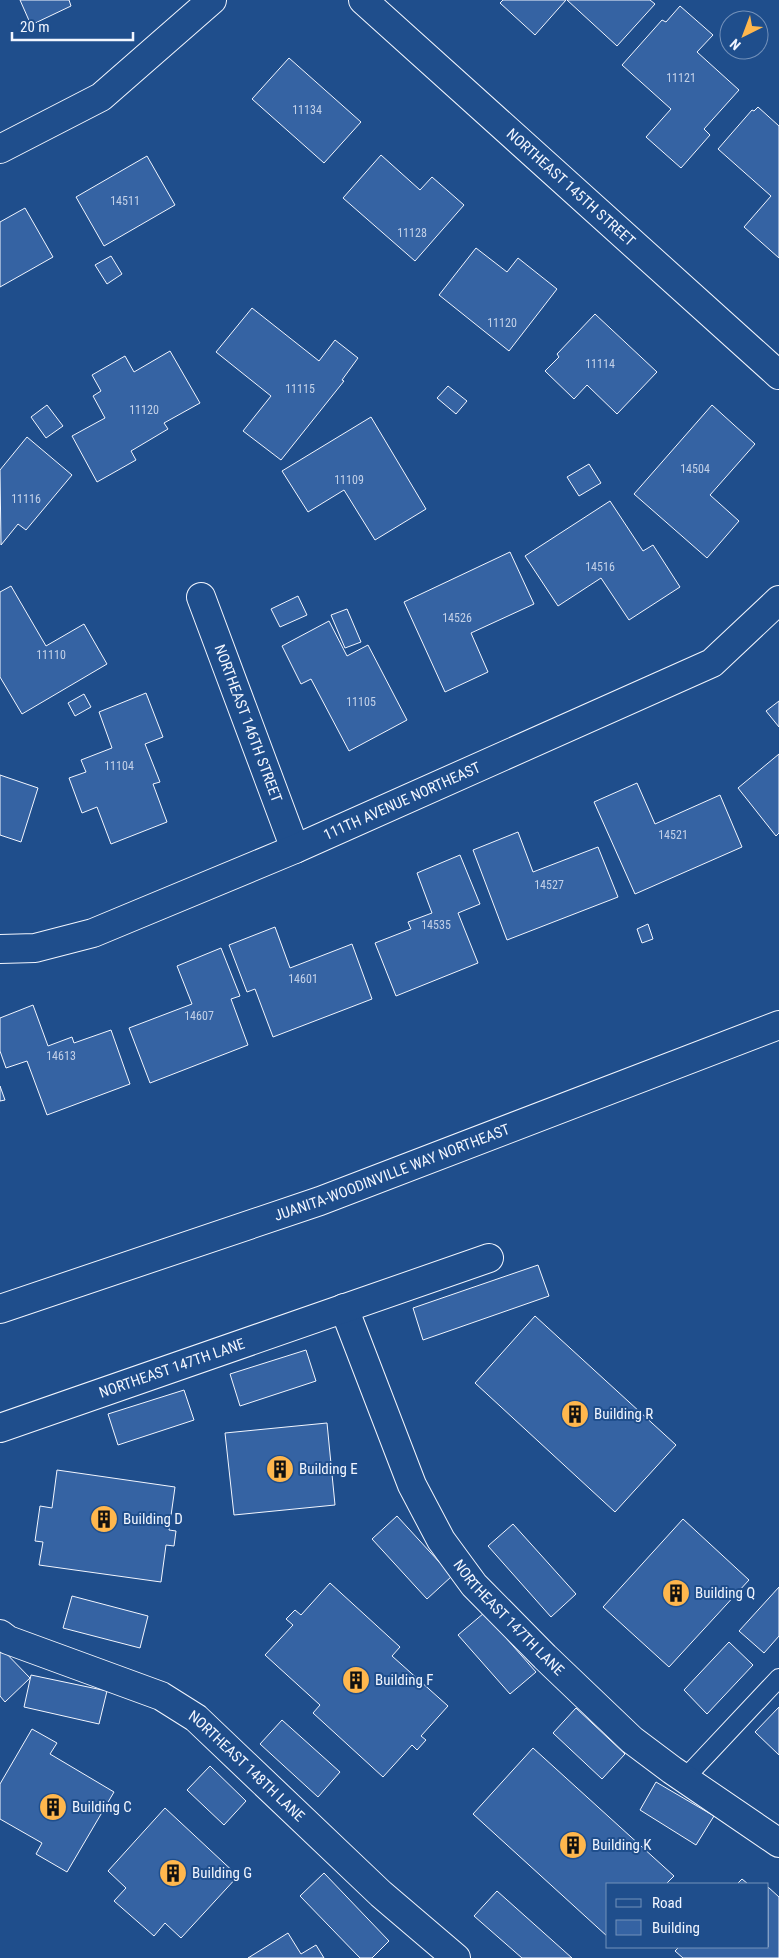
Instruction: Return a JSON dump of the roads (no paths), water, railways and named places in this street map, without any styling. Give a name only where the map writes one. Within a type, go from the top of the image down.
[{"type":"street","points":[[0,150],[102,97],[212,0]]},
{"type":"street","name":"NORTHEAST 145TH STREET","points":[[363,0],[779,375]]},
{"type":"street","name":"NORTHEAST 146TH STREET","points":[[201,597],[296,849]]},
{"type":"street","name":"111TH AVENUE NORTHEAST","points":[[0,949],[35,948],[92,933],[296,849],[712,663],[779,600]]},
{"type":"street","name":"JUANITA-WOODINVILLE WAY NORTHEAST","points":[[0,1309],[320,1201],[779,1024]]},
{"type":"street","name":"NORTHEAST 147TH LANE","points":[[0,1428],[489,1258]]},
{"type":"street","name":"NORTHEAST 147TH LANE","points":[[344,1308],[412,1485],[446,1547],[474,1585],[545,1657],[632,1740],[779,1843]]},
{"type":"street","name":"NORTHEAST 148TH LANE","points":[[0,1634],[8,1640],[161,1696],[196,1718],[381,1894],[456,1958]]},
{"type":"lane","points":[[685,1778],[779,1678]]},
{"type":"place","name":"Building R","points":[[575,1414]]},
{"type":"place","name":"Building E","points":[[280,1469]]},
{"type":"place","name":"Building D","points":[[104,1519]]},
{"type":"place","name":"Building Q","points":[[676,1593]]},
{"type":"place","name":"Building F","points":[[356,1680]]},
{"type":"place","name":"Building C","points":[[53,1807]]},
{"type":"place","name":"Building K","points":[[573,1845]]},
{"type":"place","name":"Building G","points":[[173,1873]]}]
